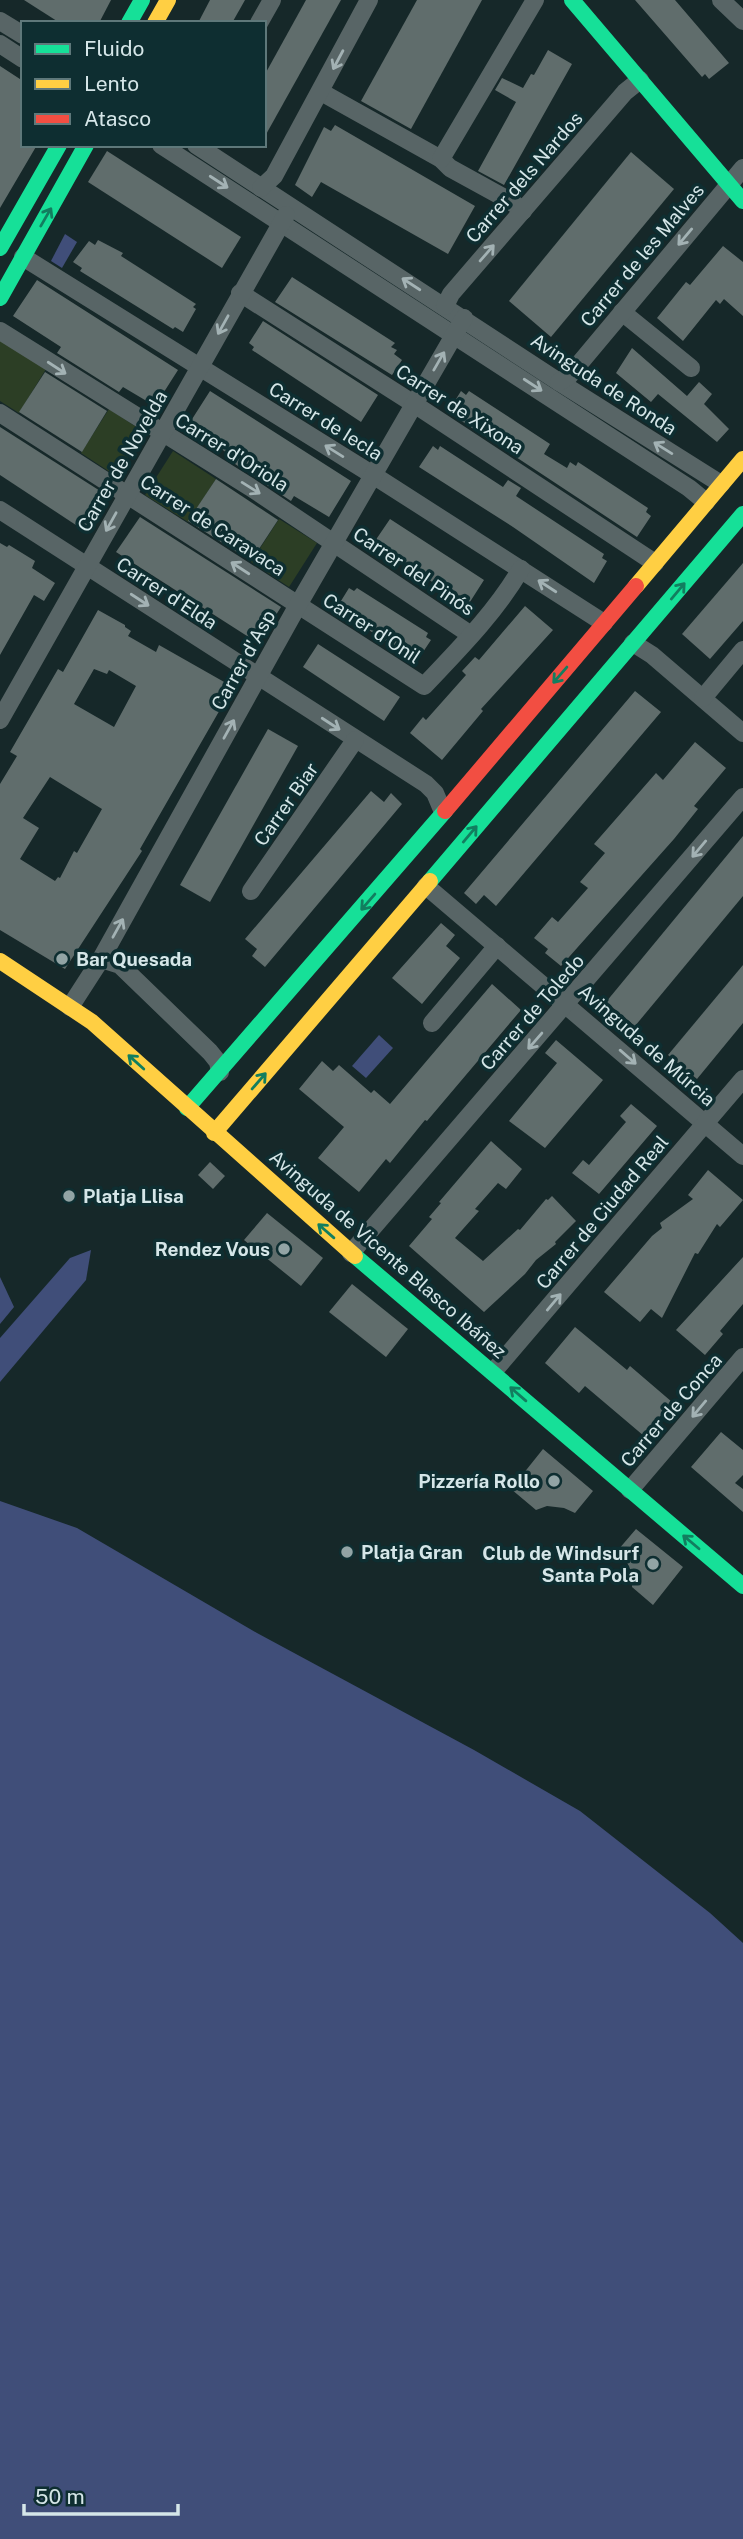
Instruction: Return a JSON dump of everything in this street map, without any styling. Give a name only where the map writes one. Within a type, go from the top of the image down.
[{"type":"street","points":[[130,21],[142,0]]},
{"type":"street","points":[[156,21],[168,0]]},
{"type":"street","points":[[260,21],[272,0]]},
{"type":"street","points":[[261,188],[274,176],[369,0]]},
{"type":"street","points":[[441,159],[535,0]]},
{"type":"street","points":[[572,0],[743,201]]},
{"type":"street","points":[[721,0],[743,20]]},
{"type":"street","points":[[0,21],[21,34]]},
{"type":"street","points":[[0,44],[21,58]]},
{"type":"street","name":"Carrer dels Nardos","points":[[445,306],[451,294],[625,93],[640,80]]},
{"type":"street","points":[[321,92],[441,159],[450,168],[512,202],[523,211]]},
{"type":"street","points":[[1,245],[58,147]]},
{"type":"street","points":[[0,298],[85,147]]},
{"type":"street","name":"Avinguda de Ronda","points":[[164,147],[281,223],[559,382],[728,504]]},
{"type":"street","name":"Avinguda de Ronda","points":[[199,147],[445,306],[460,326],[689,488],[728,504]]},
{"type":"street","name":"Carrer de les Malves","points":[[559,382],[569,376],[743,168]]},
{"type":"street","points":[[281,223],[291,206]]},
{"type":"street","name":"Carrer de Novelda","points":[[0,720],[281,223]]},
{"type":"street","name":"Carrer de Iecla","points":[[23,257],[373,475],[619,633],[652,655],[743,733]]},
{"type":"street","name":"Carrer de Xixona","points":[[240,293],[655,563]]},
{"type":"street","points":[[622,312],[691,369]]},
{"type":"street","name":"Carrer d'Asp","points":[[70,1007],[100,959],[298,604],[460,326]]},
{"type":"street","name":"Carrer d'Oriola","points":[[0,331],[334,542]]},
{"type":"street","name":"Carrer de Caravaca","points":[[0,413],[298,604]]},
{"type":"street","points":[[214,1133],[426,886],[619,633],[728,504],[743,459]]},
{"type":"street","points":[[187,1108],[443,812],[619,633],[655,563],[728,504]]},
{"type":"street","name":"Carrer d'Elda","points":[[0,510],[426,785],[435,793],[443,812]]},
{"type":"street","name":"Carrer del Pinós","points":[[334,542],[471,635]]},
{"type":"street","points":[[471,635],[521,569]]},
{"type":"street","name":"Carrer d'Onil","points":[[298,604],[425,687],[471,635]]},
{"type":"street","points":[[703,698],[743,650]]},
{"type":"street","name":"Carrer Biar","points":[[251,891],[355,740]]},
{"type":"street","name":"Carrer de Toledo","points":[[351,1253],[743,797]]},
{"type":"street","points":[[411,850],[411,865],[426,886]]},
{"type":"street","name":"Avinguda de Múrcia","points":[[426,886],[743,1156]]},
{"type":"street","points":[[432,1023],[497,946]]},
{"type":"street","points":[[100,959],[120,965],[210,1052],[218,1062],[220,1072]]},
{"type":"street","name":"Avinguda de Vicente Blasco Ibáñez","points":[[0,961],[92,1023],[351,1253],[743,1586]]},
{"type":"street","name":"Carrer de Ciudad Real","points":[[494,1372],[743,1079]]},
{"type":"street","name":"Carrer de Conca","points":[[630,1490],[743,1357]]},
{"type":"green space","points":[[0,340],[46,369],[19,413],[0,401]]},
{"type":"green space","points":[[109,409],[144,432],[116,476],[81,453]]},
{"type":"green space","points":[[173,451],[216,479],[188,522],[145,495]]},
{"type":"green space","points":[[279,519],[317,543],[289,587],[251,562]]},
{"type":"water","points":[[65,234],[77,242],[62,268],[51,261]]},
{"type":"water","points":[[379,1035],[393,1048],[366,1078],[352,1066]]},
{"type":"water","points":[[91,1250],[86,1280],[0,1382],[0,1338],[70,1258]]},
{"type":"water","points":[[0,1277],[14,1307],[0,1324]]},
{"type":"water","points":[[0,1501],[77,1528],[257,1633],[474,1750],[580,1811],[710,1913],[743,1943],[743,2539],[0,2539]]},
{"type":"building","points":[[24,0],[111,0],[100,21],[57,21]]},
{"type":"building","points":[[210,0],[245,0],[233,21],[199,21]]},
{"type":"building","points":[[306,0],[341,0],[266,134],[266,72]]},
{"type":"building","points":[[417,0],[482,0],[411,129],[361,101]]},
{"type":"building","points":[[635,0],[675,0],[729,63],[709,79],[705,74],[702,77]]},
{"type":"building","points":[[548,50],[572,64],[504,185],[478,171],[516,102],[495,90],[502,78],[523,88]]},
{"type":"building","points":[[0,66],[21,80],[21,147],[36,147],[0,208]]},
{"type":"building","points":[[335,125],[475,206],[448,254],[321,182],[312,197],[295,185],[324,127],[331,131]]},
{"type":"building","points":[[107,151],[241,237],[222,268],[88,182]]},
{"type":"building","points":[[631,152],[674,189],[551,337],[509,301]]},
{"type":"building","points":[[98,240],[123,253],[121,256],[196,304],[193,307],[196,309],[183,332],[175,327],[173,329],[80,271],[82,268],[73,262],[89,241],[95,245]]},
{"type":"building","points":[[723,246],[743,262],[743,316],[724,299],[720,304],[716,300],[683,341],[657,318],[686,282],[690,285]]},
{"type":"building","points":[[292,277],[395,343],[391,347],[397,350],[394,354],[402,360],[392,375],[275,302]]},
{"type":"building","points":[[37,280],[178,370],[155,406],[123,387],[119,392],[57,353],[61,347],[13,316]]},
{"type":"building","points":[[263,321],[378,395],[361,422],[252,350],[254,347],[249,343]]},
{"type":"building","points":[[632,348],[687,396],[699,382],[712,394],[704,404],[729,429],[717,442],[658,394],[651,402],[616,373]]},
{"type":"building","points":[[45,372],[107,411],[82,452],[19,412]]},
{"type":"building","points":[[210,391],[351,481],[329,517],[294,496],[291,501],[229,460],[232,456],[187,427]]},
{"type":"building","points":[[461,391],[466,395],[469,391],[550,444],[544,454],[567,468],[570,462],[576,466],[578,462],[648,508],[646,512],[651,516],[637,537],[448,412]]},
{"type":"building","points":[[0,427],[108,496],[85,531],[0,475]]},
{"type":"building","points":[[433,446],[438,450],[440,446],[503,487],[508,480],[521,488],[516,496],[604,554],[602,558],[607,561],[594,583],[419,467]]},
{"type":"building","points":[[216,479],[278,520],[251,561],[188,521]]},
{"type":"building","points":[[140,517],[281,607],[258,643],[116,552]]},
{"type":"building","points":[[390,519],[484,580],[468,605],[378,547],[380,544],[375,541]]},
{"type":"building","points":[[0,543],[7,547],[9,545],[35,561],[32,568],[55,583],[44,601],[34,595],[0,655]]},
{"type":"building","points":[[743,563],[743,621],[710,659],[682,634]]},
{"type":"building","points":[[349,588],[354,591],[357,588],[428,633],[426,637],[431,640],[417,661],[336,609]]},
{"type":"building","points":[[525,606],[553,630],[481,709],[483,711],[442,760],[410,733],[423,717],[426,720],[466,675],[462,671],[475,657],[479,660]]},
{"type":"building","points":[[98,610],[125,625],[131,631],[128,636],[156,652],[159,645],[233,687],[140,849],[142,851],[65,969],[0,930],[0,784],[17,756],[10,752],[58,669],[63,672]],"holes":[[[94,669],[107,674],[109,670],[136,686],[114,727],[74,704]],[[50,777],[102,809],[77,853],[74,851],[60,878],[55,881],[20,859],[39,828],[23,818]]]},
{"type":"building","points":[[318,644],[400,697],[384,721],[303,667]]},
{"type":"building","points":[[635,691],[661,712],[496,906],[484,895],[476,904],[464,893]]},
{"type":"building","points":[[268,729],[298,746],[210,902],[180,885]]},
{"type":"building","points":[[695,742],[726,768],[694,806],[698,809],[674,839],[561,966],[545,953],[548,949],[534,938],[552,917],[558,922],[588,888],[580,882],[605,853],[594,844],[656,773],[663,780]]},
{"type":"building","points":[[371,791],[384,802],[391,793],[402,804],[265,967],[252,956],[257,949],[245,939]]},
{"type":"building","points":[[743,836],[743,896],[635,1026],[606,1002]]},
{"type":"building","points":[[441,923],[455,935],[446,946],[460,958],[422,1004],[392,978]]},
{"type":"building","points":[[743,965],[743,1023],[697,1079],[668,1055]]},
{"type":"building","points":[[492,984],[521,1010],[390,1163],[386,1159],[359,1192],[318,1158],[344,1127],[299,1089],[322,1061],[333,1071],[339,1065],[371,1093],[374,1090],[390,1104]]},
{"type":"building","points":[[556,1040],[603,1080],[545,1148],[509,1121],[557,1063],[545,1053]]},
{"type":"building","points":[[631,1104],[657,1126],[599,1194],[572,1173],[583,1160],[589,1165],[626,1122],[620,1116]]},
{"type":"building","points":[[491,1141],[522,1169],[506,1189],[498,1183],[475,1209],[479,1211],[455,1238],[483,1261],[520,1230],[546,1199],[552,1196],[576,1221],[556,1244],[536,1260],[525,1274],[484,1312],[409,1246],[432,1219],[429,1217],[441,1203],[439,1202]]},
{"type":"building","points":[[210,1162],[225,1176],[213,1189],[198,1175]]},
{"type":"building","points":[[708,1170],[743,1200],[720,1227],[717,1224],[698,1254],[695,1253],[662,1318],[651,1309],[640,1322],[604,1292],[662,1228],[660,1223],[693,1199],[688,1195]]},
{"type":"building","points":[[267,1213],[323,1258],[301,1286],[244,1240]]},
{"type":"building","points":[[743,1257],[743,1304],[720,1331],[723,1334],[705,1355],[676,1330]]},
{"type":"building","points":[[352,1284],[408,1329],[386,1357],[329,1312]]},
{"type":"building","points":[[575,1327],[627,1370],[630,1366],[672,1402],[644,1436],[585,1386],[579,1393],[545,1363]]},
{"type":"building","points":[[721,1432],[743,1450],[743,1475],[735,1483],[743,1489],[743,1512],[691,1467]]},
{"type":"building","points":[[543,1449],[593,1491],[575,1513],[564,1508],[547,1506],[536,1510],[511,1489]]},
{"type":"building","name":"Club de Windsurf Santa Pola","points":[[636,1529],[683,1567],[653,1605],[632,1587],[632,1574],[618,1550]]},
{"type":"traffic: fast","points":[[130,21],[142,0]]},
{"type":"traffic: fast","points":[[572,0],[743,201]]},
{"type":"traffic: fast","points":[[0,248],[58,147]]},
{"type":"traffic: fast","points":[[0,298],[85,147]]},
{"type":"traffic: fast","points":[[430,881],[743,514]]},
{"type":"traffic: fast","points":[[187,1108],[445,811]]},
{"type":"traffic: fast","points":[[355,1256],[743,1586]]},
{"type":"traffic: slow","points":[[156,21],[168,0]]},
{"type":"traffic: slow","points":[[636,586],[743,459]]},
{"type":"traffic: slow","points":[[214,1133],[430,881]]},
{"type":"traffic: slow","points":[[0,961],[92,1022],[355,1256]]},
{"type":"traffic: jam","points":[[445,811],[636,586]]},
{"type":"place","name":"Bar Quesada","points":[[62,959]]},
{"type":"place","name":"Platja Llisa","points":[[69,1196]]},
{"type":"place","name":"Rendez Vous","points":[[284,1249]]},
{"type":"place","name":"Pizzería Rollo","points":[[554,1481]]},
{"type":"place","name":"Platja Gran","points":[[347,1552]]},
{"type":"place","name":"Club de Windsurf Santa Pola","points":[[653,1564]]}]
